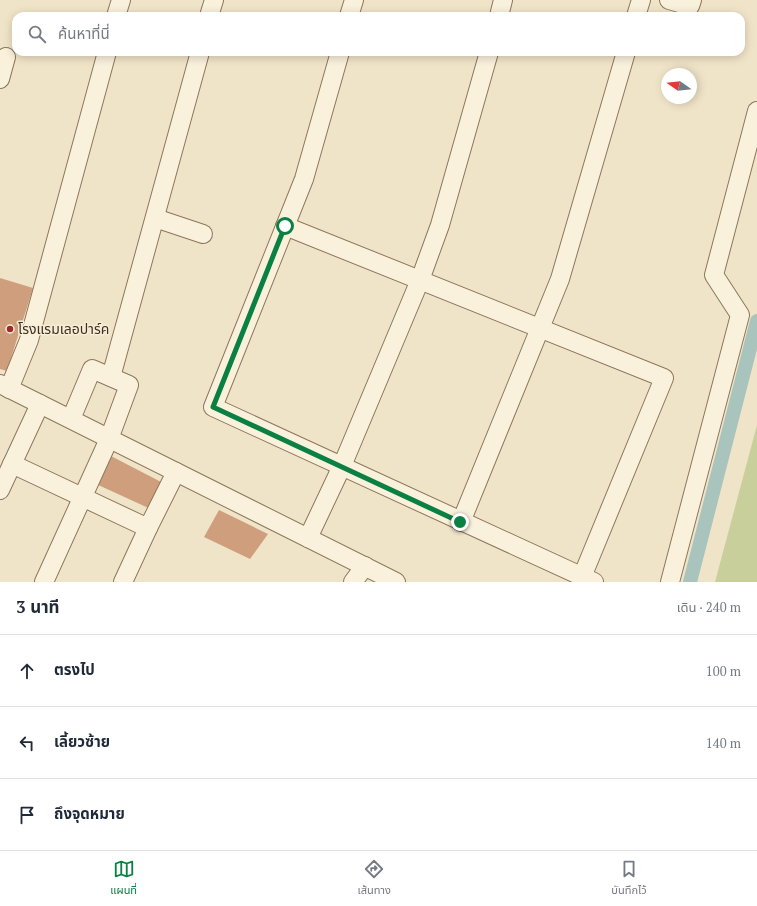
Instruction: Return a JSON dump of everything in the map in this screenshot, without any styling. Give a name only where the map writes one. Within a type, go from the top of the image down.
[{"type":"street","points":[[117,12],[121,0]]},
{"type":"street","points":[[210,12],[214,0]]},
{"type":"street","points":[[350,12],[354,0]]},
{"type":"street","points":[[500,12],[504,0]]},
{"type":"street","points":[[637,12],[641,0]]},
{"type":"street","points":[[668,0],[690,6],[692,0]]},
{"type":"street","points":[[106,56],[29,340],[5,386],[396,582]]},
{"type":"street","points":[[111,377],[199,56]]},
{"type":"street","points":[[285,226],[664,378],[588,580],[213,407],[285,226],[304,179],[339,56]]},
{"type":"street","points":[[308,538],[342,466],[420,280],[440,225],[488,56]]},
{"type":"street","points":[[460,522],[560,279],[625,56]]},
{"type":"street","points":[[0,79],[6,57]]},
{"type":"street","points":[[670,582],[740,315],[714,275],[753,139],[757,111]]},
{"type":"street","points":[[155,218],[203,234]]},
{"type":"street","points":[[44,582],[109,439],[129,385],[92,369],[71,419]]},
{"type":"street","points":[[0,490],[40,404]]},
{"type":"street","points":[[12,464],[148,528]]},
{"type":"street","points":[[123,582],[176,472]]},
{"type":"street","points":[[353,582],[365,566]]},
{"type":"green space","points":[[757,425],[757,582],[715,582]]},
{"type":"building","name":"โรงแรมเลอปาร์ค","points":[[0,278],[33,288],[7,371],[0,369]]},
{"type":"building","points":[[109,455],[167,485],[155,511],[96,484]]},
{"type":"building","points":[[219,510],[268,534],[250,559],[204,537]]},
{"type":"waterway","points":[[690,582],[757,321]]},
{"type":"place","name":"โรงแรมเลอปาร์ค","points":[[10,329]]},
{"type":"route","points":[[285,226],[213,407],[460,522]]}]
